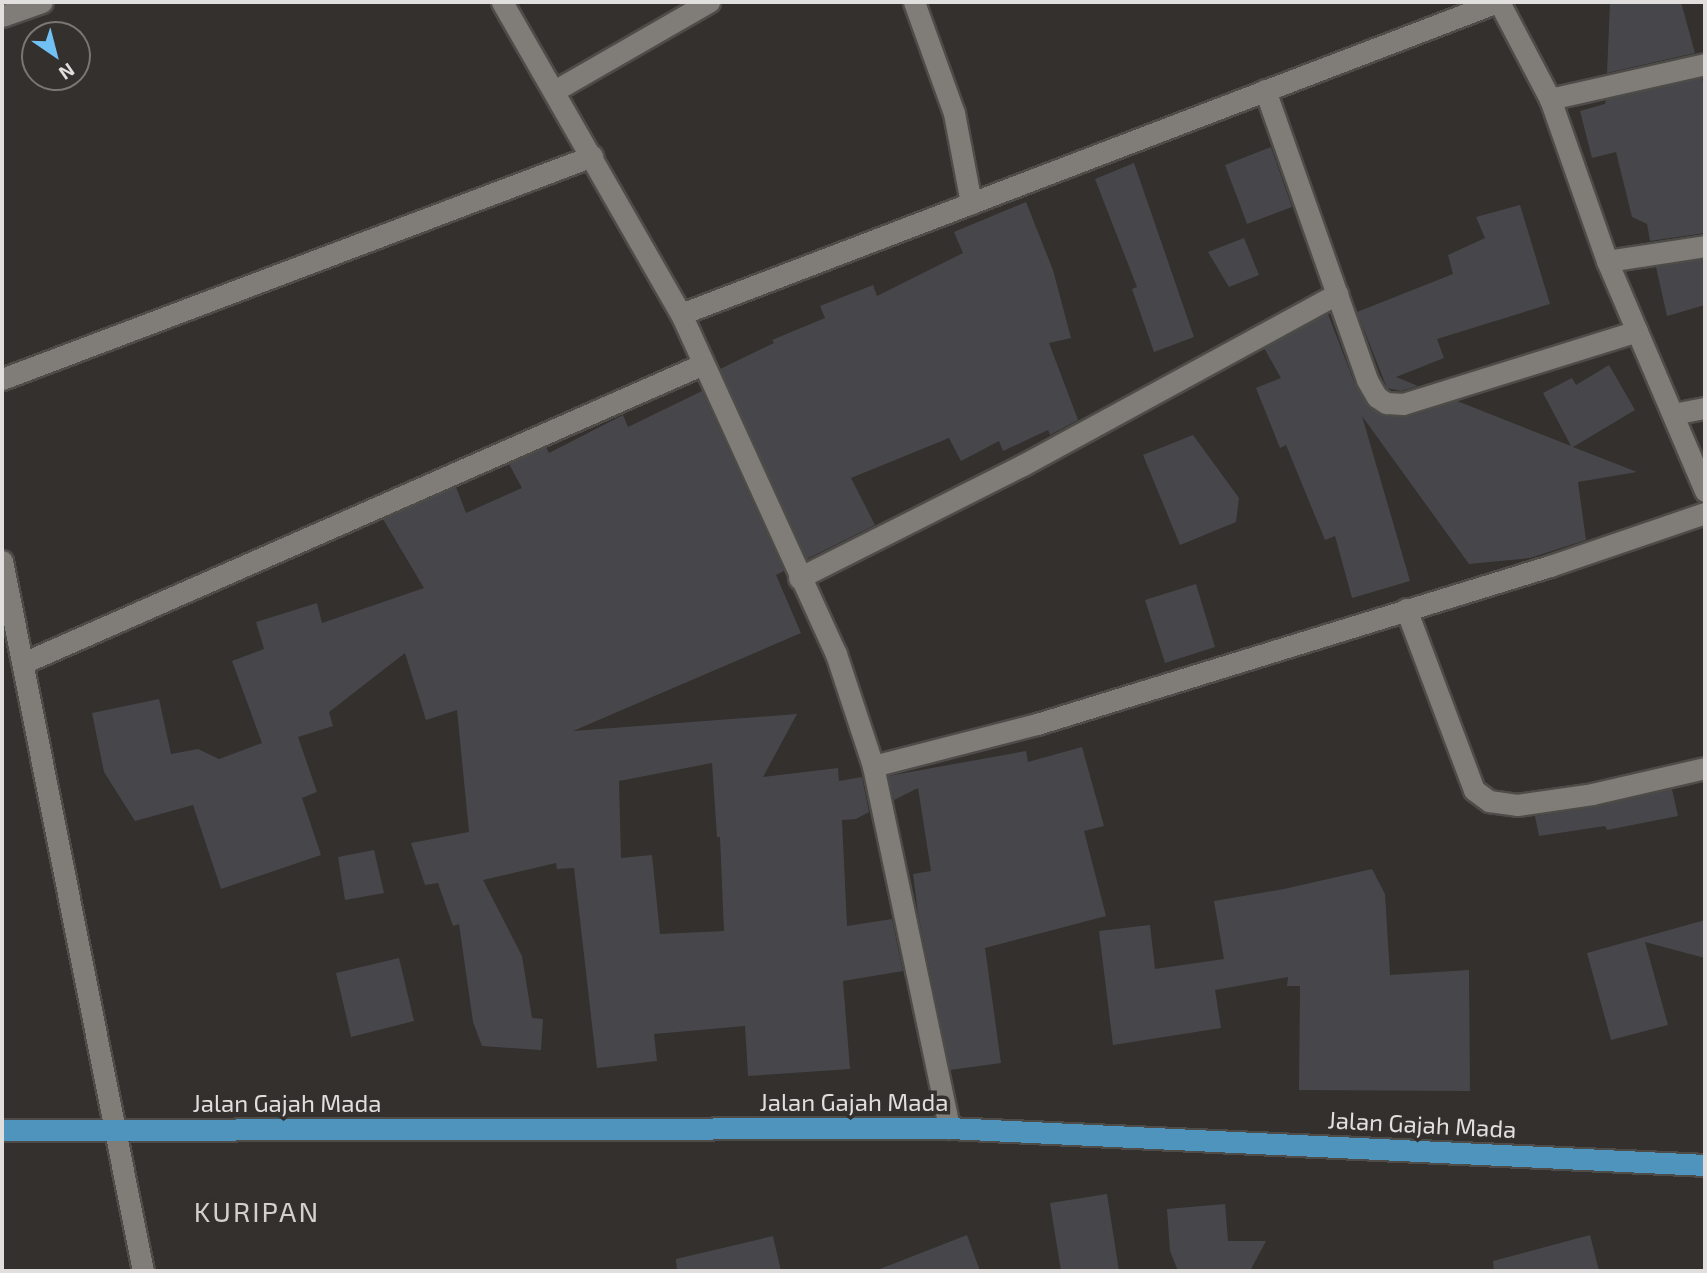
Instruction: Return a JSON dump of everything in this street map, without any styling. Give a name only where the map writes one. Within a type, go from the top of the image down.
[{"type":"main road","name":"Jalan Gajah Mada","points":[[2,1130],[949,1128],[1705,1164]]},
{"type":"street","points":[[2,16],[42,2]]},
{"type":"street","points":[[502,2],[681,314],[701,365],[836,654],[873,766],[949,1128]]},
{"type":"street","points":[[554,91],[709,2]]},
{"type":"street","points":[[915,2],[954,113],[971,203]]},
{"type":"street","points":[[681,314],[1498,2],[1550,99],[1607,261],[1705,491]]},
{"type":"street","points":[[1550,99],[1705,64]]},
{"type":"street","points":[[1265,90],[1367,380],[1377,397],[1393,405],[1637,331]]},
{"type":"street","points":[[2,379],[592,156]]},
{"type":"street","points":[[1607,261],[1705,246]]},
{"type":"street","points":[[799,578],[1023,465],[1337,294]]},
{"type":"street","points":[[23,663],[701,365]]},
{"type":"street","points":[[1673,414],[1705,408]]},
{"type":"street","points":[[873,766],[1037,724],[1550,566],[1705,513]]},
{"type":"street","points":[[2,561],[143,1271]]},
{"type":"street","points":[[1406,609],[1474,790],[1489,801],[1517,805],[1579,796],[1705,768]]},
{"type":"building","points":[[1610,2],[1681,2],[1695,53],[1607,73]]},
{"type":"building","points":[[1702,78],[1705,91],[1705,233],[1650,241],[1647,224],[1632,217],[1616,152],[1592,158],[1580,111],[1605,104],[1606,100]]},
{"type":"building","points":[[1271,147],[1292,207],[1247,224],[1225,165]]},
{"type":"building","points":[[1134,163],[1194,337],[1154,352],[1132,289],[1137,287],[1095,179]]},
{"type":"building","points":[[1026,202],[1053,270],[1071,338],[1049,343],[1078,420],[1050,435],[1048,430],[1003,451],[999,441],[961,461],[949,438],[851,478],[875,525],[807,559],[720,369],[774,343],[772,340],[825,318],[820,306],[873,285],[877,296],[963,253],[954,232]]},
{"type":"building","points":[[1520,205],[1550,304],[1437,339],[1444,358],[1396,377],[1418,386],[1401,391],[1387,388],[1357,312],[1453,274],[1448,255],[1485,238],[1476,217]]},
{"type":"building","points":[[1244,238],[1259,275],[1229,287],[1208,252]]},
{"type":"building","points":[[1705,259],[1705,305],[1667,316],[1656,267]]},
{"type":"building","points":[[1328,314],[1356,387],[1369,408],[1385,416],[1407,417],[1457,401],[1571,446],[1543,393],[1572,378],[1576,385],[1609,365],[1635,410],[1573,447],[1637,472],[1578,482],[1586,540],[1530,558],[1469,564],[1362,416],[1410,581],[1352,598],[1335,536],[1325,540],[1286,445],[1280,448],[1256,388],[1281,378],[1264,348]]},
{"type":"building","points":[[702,391],[784,571],[776,575],[801,633],[573,731],[797,714],[763,777],[838,768],[839,781],[862,777],[869,812],[856,819],[842,820],[847,926],[892,919],[903,971],[843,981],[850,1069],[748,1076],[745,1026],[654,1034],[657,1061],[597,1068],[574,868],[557,869],[556,863],[483,880],[522,956],[532,1018],[543,1019],[541,1050],[482,1046],[473,1022],[459,924],[453,926],[438,883],[425,885],[411,843],[469,832],[457,710],[426,720],[405,653],[329,712],[333,726],[298,737],[317,792],[302,798],[321,855],[221,889],[193,805],[135,821],[104,772],[92,713],[159,699],[171,754],[198,749],[219,759],[262,743],[232,661],[264,649],[256,622],[317,603],[322,623],[424,588],[383,519],[456,487],[466,513],[522,488],[509,464],[546,447],[549,453],[623,415],[628,427]],"holes":[[[712,763],[717,837],[720,837],[724,931],[660,934],[652,855],[621,858],[619,781]]]},
{"type":"building","points":[[1193,435],[1239,498],[1236,522],[1180,545],[1143,455]]},
{"type":"building","points":[[1196,584],[1215,647],[1165,663],[1145,600]]},
{"type":"building","points":[[1082,747],[1104,826],[1084,831],[1106,916],[985,948],[1001,1063],[950,1070],[918,914],[913,874],[931,871],[918,788],[894,800],[888,776],[1026,751],[1028,762]]},
{"type":"building","points":[[1672,789],[1678,816],[1607,830],[1605,826],[1539,836],[1535,816],[1595,807]]},
{"type":"building","points":[[374,850],[384,893],[345,900],[338,857]]},
{"type":"building","points":[[1372,869],[1385,894],[1390,975],[1469,970],[1470,1091],[1299,1090],[1300,986],[1287,986],[1288,977],[1215,990],[1221,1028],[1113,1045],[1099,931],[1150,925],[1155,969],[1224,959],[1214,901],[1284,889]]},
{"type":"building","points":[[1705,920],[1705,958],[1645,942],[1668,1025],[1611,1040],[1587,953]]},
{"type":"building","points":[[399,958],[414,1021],[351,1037],[336,973]]},
{"type":"building","points":[[1107,1194],[1119,1271],[1061,1271],[1050,1203]]},
{"type":"building","points":[[1225,1204],[1228,1241],[1266,1241],[1250,1271],[1178,1271],[1170,1251],[1167,1209]]},
{"type":"building","points":[[967,1235],[980,1271],[880,1269]]},
{"type":"building","points":[[1590,1235],[1599,1271],[1494,1271],[1493,1261]]},
{"type":"building","points":[[773,1236],[781,1271],[677,1271],[676,1259]]},
{"type":"district","name":"KURIPAN","points":[[257,1211]]}]
